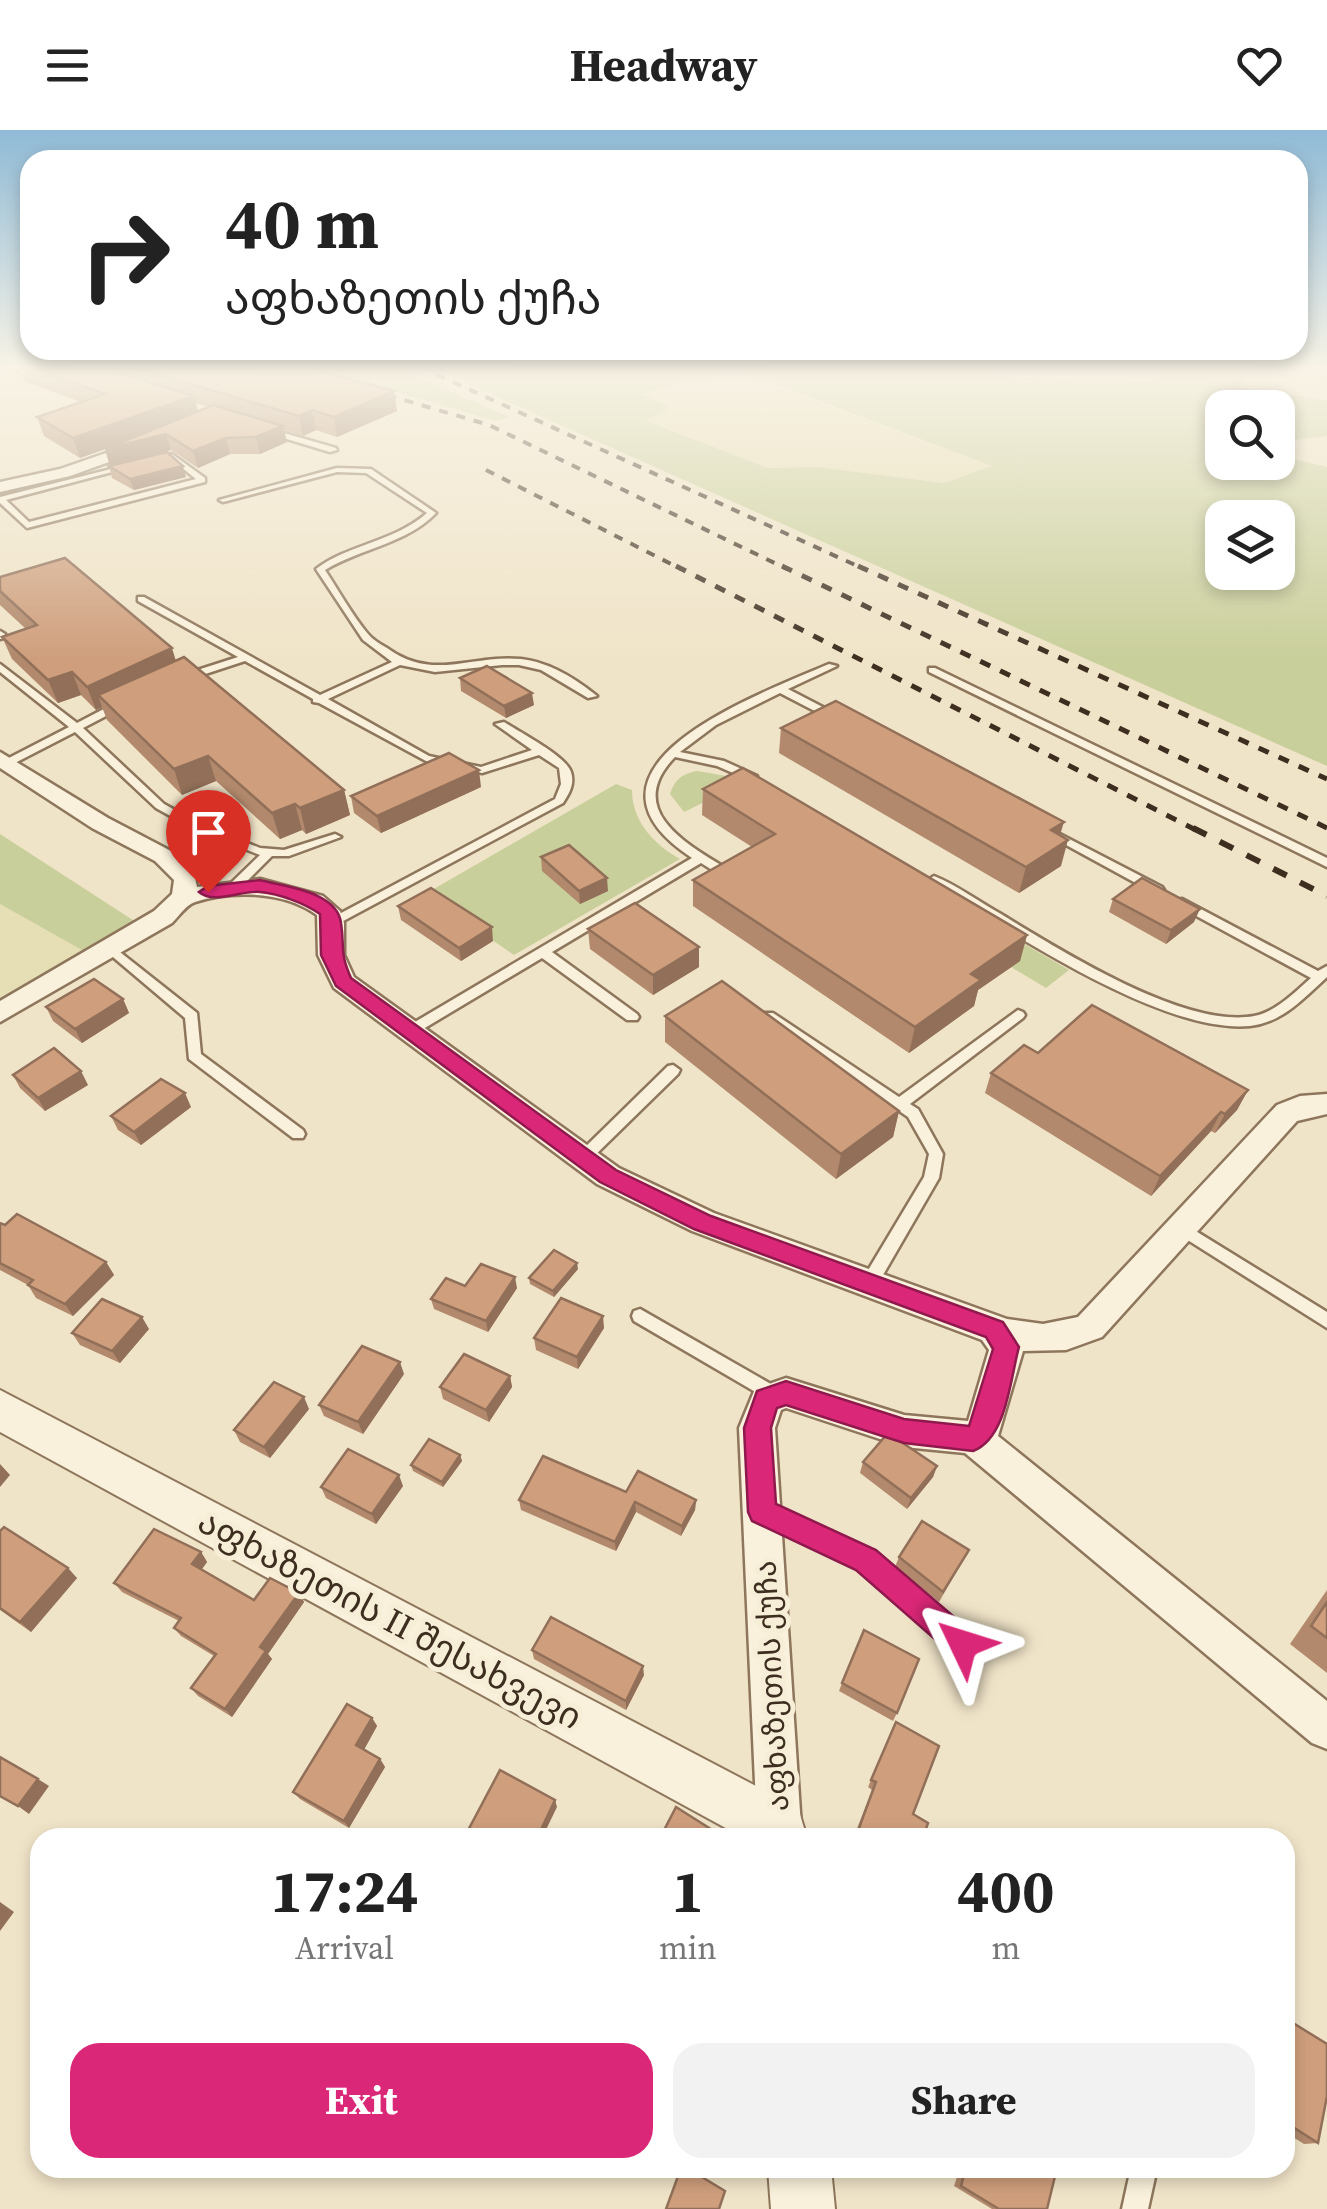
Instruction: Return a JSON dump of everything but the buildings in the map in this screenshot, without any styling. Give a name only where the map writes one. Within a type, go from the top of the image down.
[{"type":"street","points":[[0,487],[89,464]]},
{"type":"street","points":[[3,760],[100,823],[163,856],[186,878],[184,896]]},
{"type":"street","points":[[0,1013],[164,917],[184,896],[260,886],[314,901],[328,911],[332,923],[331,955],[343,982],[608,1176],[703,1222],[994,1330],[1048,1340],[1070,1337],[1090,1327],[1287,1113],[1327,1104]]},
{"type":"street","points":[[973,1438],[982,1432],[1006,1347],[994,1330]]},
{"type":"street","points":[[777,1396],[786,1393],[904,1431],[973,1438],[1327,1728]]},
{"type":"street","name":"აფხაზეთის ქუჩა","points":[[777,1396],[767,1400],[758,1428],[780,1828]]},
{"type":"street","name":"აფხაზეთის II შესახვევი","points":[[0,1410],[773,1828]]},
{"type":"street","points":[[801,2178],[803,2209]]},
{"type":"lane","points":[[0,499],[141,464]]},
{"type":"lane","points":[[0,499],[27,525],[202,480],[182,464]]},
{"type":"lane","points":[[223,500],[338,470],[368,471],[432,513],[418,528],[336,558],[320,569],[366,638],[398,662],[422,671],[441,672],[502,662],[538,666],[592,696]]},
{"type":"lane","points":[[98,475],[127,499]]},
{"type":"lane","points":[[141,600],[403,748],[447,764],[482,770],[539,750]]},
{"type":"lane","points":[[167,682],[244,658]]},
{"type":"lane","points":[[317,700],[398,662]]},
{"type":"lane","points":[[732,877],[676,840],[654,815],[649,795],[651,778],[671,753],[713,722],[832,666]]},
{"type":"lane","points":[[0,667],[76,727],[160,806],[220,838],[285,854],[334,837]]},
{"type":"lane","points":[[932,670],[1327,863]]},
{"type":"lane","points":[[783,690],[852,727]]},
{"type":"lane","points":[[3,760],[135,697]]},
{"type":"lane","points":[[332,923],[559,801],[566,790],[568,774],[500,724]]},
{"type":"lane","points":[[671,753],[720,763],[763,784]]},
{"type":"lane","points":[[914,869],[1156,1004],[1194,1015],[1228,1022],[1278,1013],[1324,974],[1043,828]]},
{"type":"lane","points":[[233,888],[270,852]]},
{"type":"lane","points":[[408,1032],[702,857]]},
{"type":"lane","points":[[111,949],[192,1016],[194,1056],[298,1134]]},
{"type":"lane","points":[[543,952],[632,1016]]},
{"type":"lane","points":[[759,1010],[913,1113],[936,1154],[931,1178],[870,1282]]},
{"type":"lane","points":[[899,1104],[1018,1015]]},
{"type":"lane","points":[[583,1158],[674,1070]]},
{"type":"lane","points":[[1181,1228],[1327,1321]]},
{"type":"lane","points":[[640,1316],[777,1396]]},
{"type":"lane","points":[[762,1512],[866,1560],[963,1644]]},
{"type":"lane","points":[[1134,2209],[1142,2178]]},
{"type":"shaded area","points":[[758,464],[993,466],[945,483],[817,467],[768,468]]},
{"type":"shaded area","points":[[0,904],[89,954],[0,1003]]},
{"type":"green space","points":[[648,464],[817,467],[944,483],[992,466],[987,464],[1205,464],[1205,480],[1295,480],[1295,464],[1327,467],[1327,766]]},
{"type":"green space","points":[[697,771],[738,778],[1069,970],[1046,988],[721,794],[684,812],[670,794],[680,778]]},
{"type":"green space","points":[[616,784],[632,790],[636,812],[647,831],[680,859],[514,955],[425,894]]},
{"type":"green space","points":[[0,834],[139,924],[89,954],[0,904]]},
{"type":"railway","points":[[570,464],[787,569]]},
{"type":"railway","points":[[633,464],[864,569]]},
{"type":"railway","points":[[486,470],[681,569]]},
{"type":"railway","points":[[676,566],[1198,831]]},
{"type":"railway","points":[[782,566],[1327,828]]},
{"type":"railway","points":[[858,566],[1327,779]]},
{"type":"railway","points":[[1193,828],[1327,896]]},
{"type":"route","points":[[208,892],[260,886],[314,901],[328,911],[332,923],[331,955],[343,982],[608,1176],[703,1222],[994,1330],[1006,1347],[982,1432],[973,1438],[904,1431],[786,1393],[767,1400],[758,1428],[762,1512],[866,1560],[963,1644]]}]
